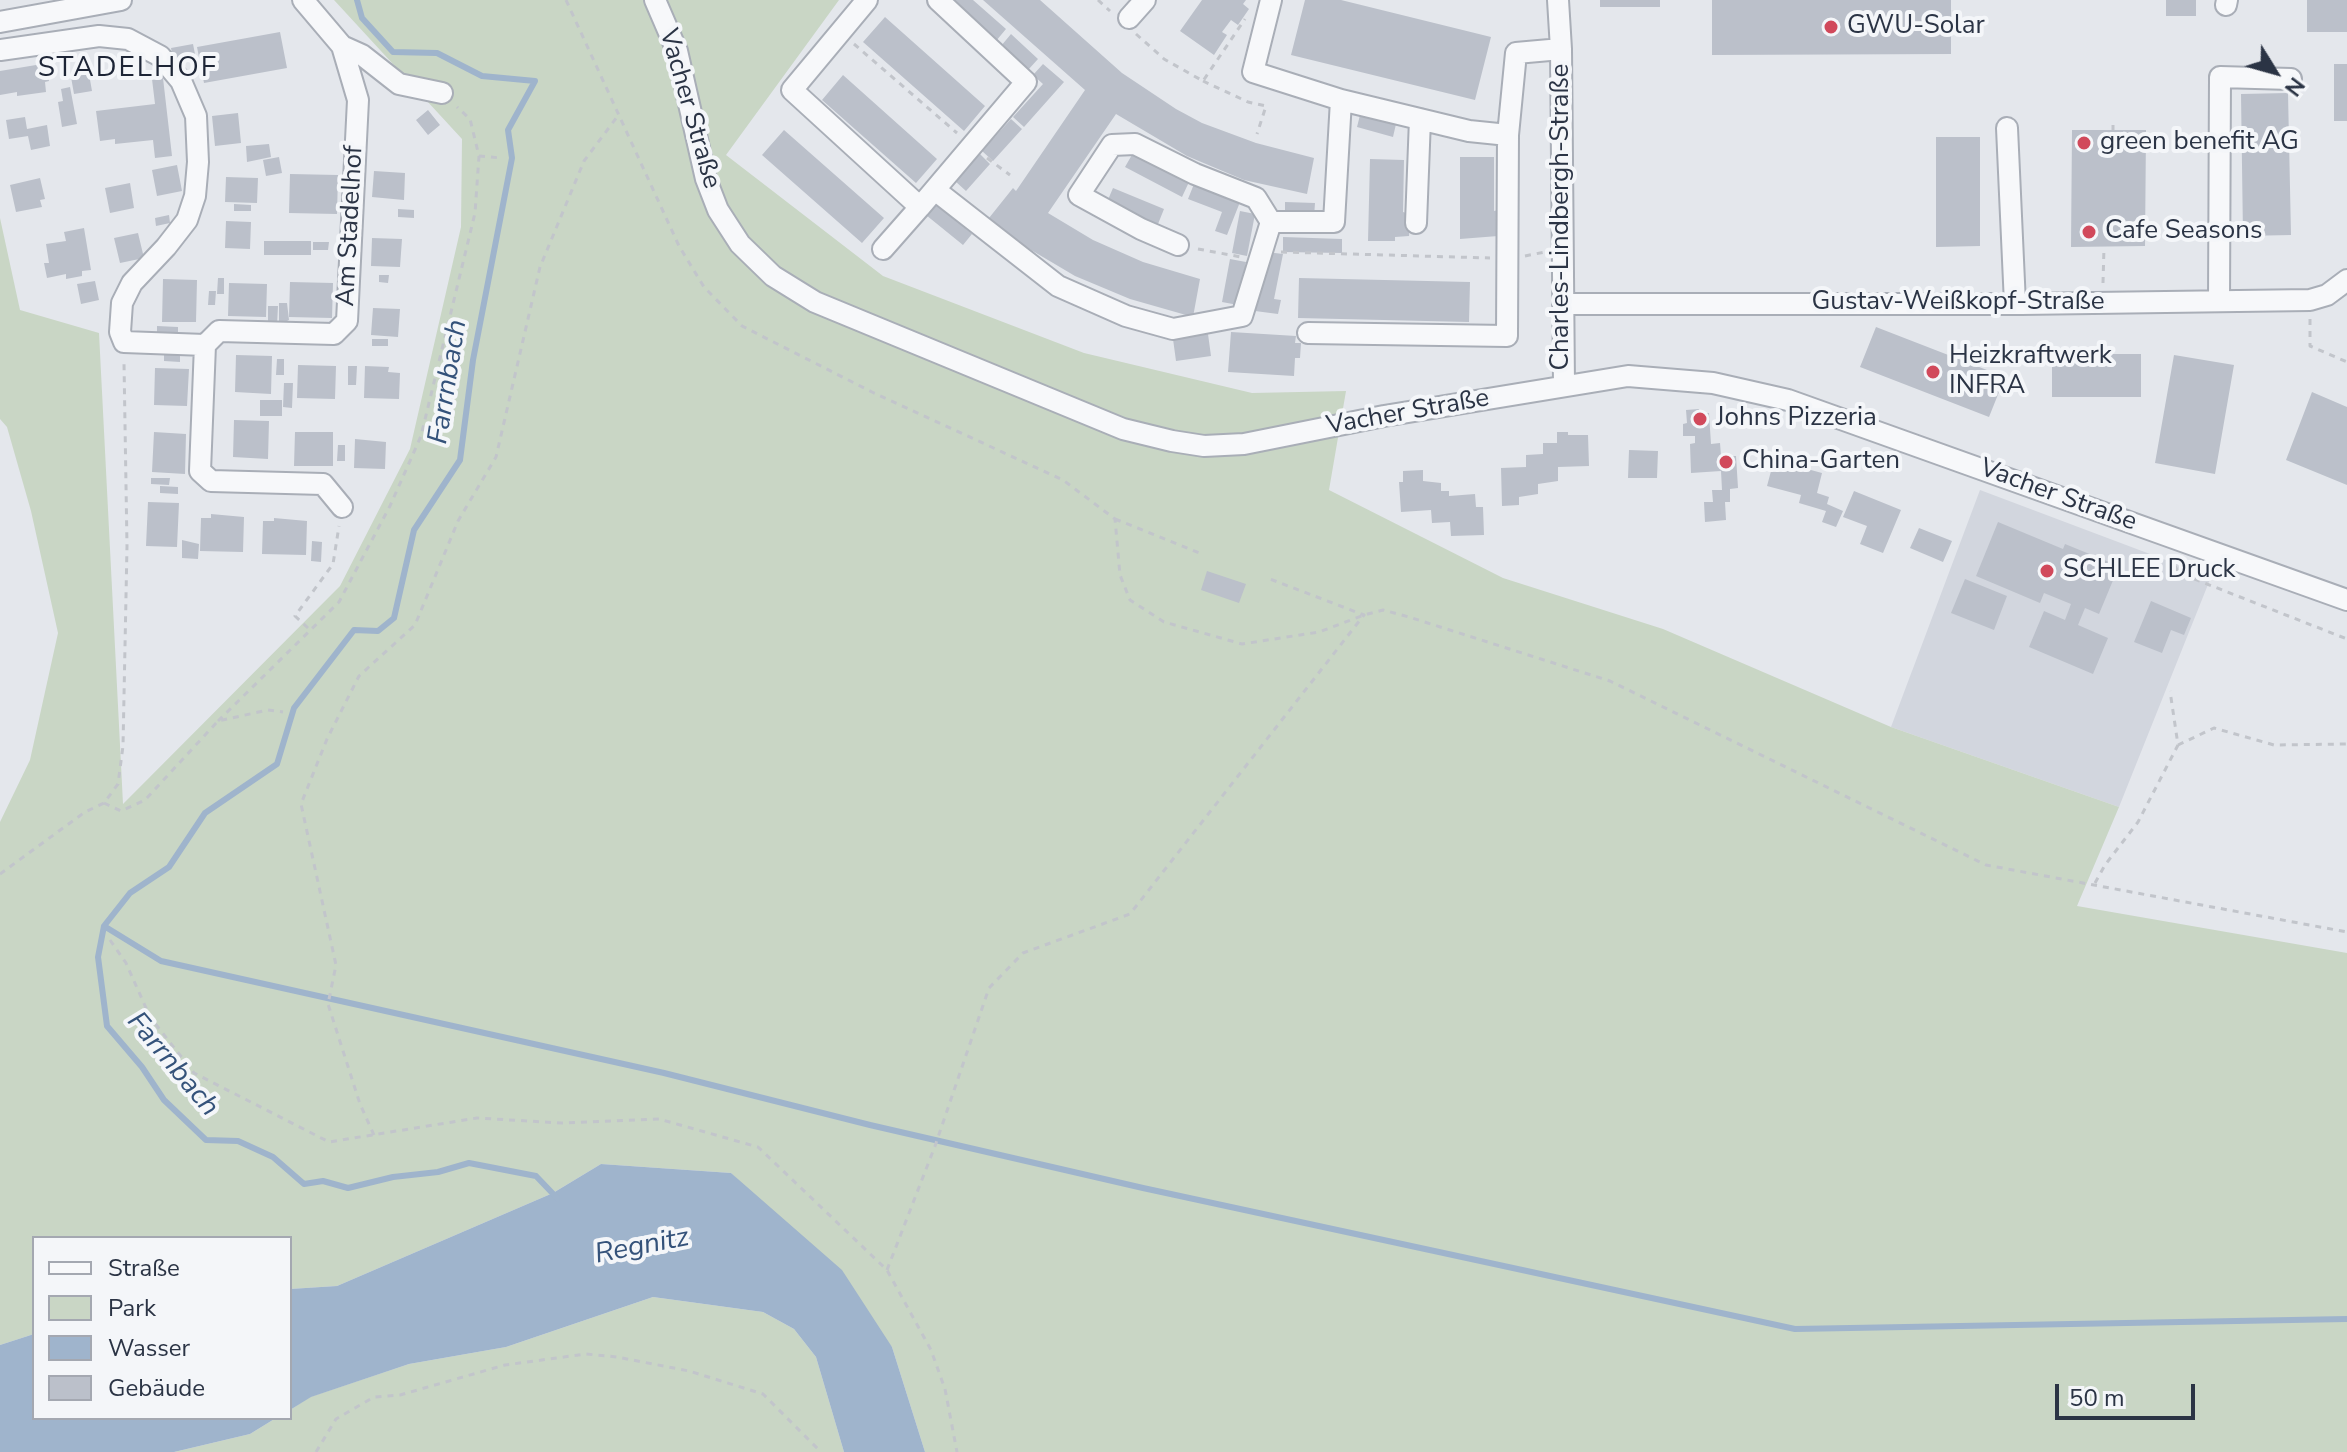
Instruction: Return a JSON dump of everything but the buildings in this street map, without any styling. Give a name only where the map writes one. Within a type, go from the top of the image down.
[{"type":"street","points":[[8,14],[121,0]]},
{"type":"street","name":"Am Stadelhof","points":[[205,345],[219,331],[334,334],[347,321],[358,100],[342,46],[303,0]]},
{"type":"street","name":"Vacher Straße","points":[[655,0],[677,51],[706,179],[718,210],[740,244],[773,276],[815,302],[1123,429],[1204,446],[1244,444],[1628,376],[1713,383],[1788,400],[2347,600]]},
{"type":"street","points":[[867,0],[792,90],[920,207]]},
{"type":"street","points":[[883,249],[1026,82],[938,0]]},
{"type":"street","points":[[1127,22],[1145,0]]},
{"type":"street","name":"Charles-Lindbergh-Straße","points":[[1558,0],[1564,385]]},
{"type":"street","points":[[1269,6],[1253,72],[1341,100],[1469,131],[1508,135]]},
{"type":"street","points":[[0,50],[99,36],[128,39],[160,56],[181,81],[196,116],[198,162],[195,196],[187,220],[132,283],[122,303],[120,332],[124,342],[205,345],[200,471],[211,481],[323,484],[342,507]]},
{"type":"street","points":[[342,46],[362,55],[399,84],[442,93]]},
{"type":"street","name":"Charles-Lindbergh-Straße","points":[[1308,333],[1507,336],[1508,135],[1516,53],[1561,49]]},
{"type":"street","points":[[2219,301],[2213,265],[2220,77],[2291,79]]},
{"type":"street","points":[[1271,222],[1334,222],[1341,100]]},
{"type":"street","points":[[1416,223],[1420,119]]},
{"type":"street","points":[[2007,128],[2015,304]]},
{"type":"street","points":[[1178,245],[1079,195],[1112,145],[1135,144],[1195,174],[1256,198],[1271,222]]},
{"type":"street","points":[[935,190],[1058,286],[1126,316],[1173,329],[1242,316],[1271,222]]},
{"type":"street","name":"Gustav-Weißkopf-Straße","points":[[1563,304],[2015,304],[2310,300],[2327,295],[2347,280]]},
{"type":"path","points":[[1098,0],[1127,22],[1164,59],[1248,102],[1266,106],[1257,134]]},
{"type":"path","points":[[1203,81],[1255,4],[1269,6]]},
{"type":"path","points":[[840,32],[1010,175]]},
{"type":"path","points":[[104,803],[121,811],[145,800],[218,721],[339,602],[390,506],[421,436],[475,213],[479,156],[470,119],[442,93]]},
{"type":"path","points":[[374,1135],[360,1104],[328,1004],[336,965],[301,804],[327,739],[359,676],[415,625],[458,521],[496,457],[540,267],[584,161],[618,117]]},
{"type":"path","points":[[479,156],[501,158]]},
{"type":"path","points":[[1178,245],[1254,260],[1261,248],[1284,253],[1509,259],[1563,249]]},
{"type":"path","points":[[2103,302],[2104,247]]},
{"type":"path","points":[[2310,300],[2310,346],[2347,362]]},
{"type":"path","points":[[0,874],[85,812],[104,803],[118,784],[123,746],[127,546],[124,342]]},
{"type":"path","points":[[309,630],[295,616],[333,564],[342,507]]},
{"type":"path","points":[[1115,519],[1202,554]]},
{"type":"path","points":[[2155,531],[2179,573],[2347,639]]},
{"type":"path","points":[[1120,575],[1130,600],[1164,622],[1242,644],[1319,632],[1383,610],[1409,617],[1610,681],[1986,865],[2347,932]]},
{"type":"path","points":[[1270,579],[1364,615]]},
{"type":"path","points":[[887,1270],[935,1146],[989,988],[1023,953],[1130,914],[1364,615]]},
{"type":"path","points":[[2095,883],[2138,822],[2178,745],[2170,691]]},
{"type":"path","points":[[218,721],[268,710],[283,712]]},
{"type":"path","points":[[2178,745],[2214,728],[2274,745],[2346,744]]},
{"type":"path","points":[[110,940],[126,963],[150,1017],[194,1073],[329,1142],[477,1118],[561,1123],[659,1119],[758,1147],[887,1270],[931,1350],[945,1389],[957,1452]]},
{"type":"path","points":[[316,1452],[336,1419],[374,1397],[400,1395],[505,1365],[586,1354],[689,1371],[763,1394],[821,1452]]},
{"type":"shaded area","points":[[1980,490],[2211,577],[2119,807],[1891,727]]},
{"type":"green space","points":[[334,0],[839,0],[726,155],[883,276],[1084,353],[1252,393],[1346,391],[1329,490],[1503,578],[1663,629],[1891,727],[2119,807],[2077,906],[2347,953],[2347,1452],[925,1452],[892,1347],[731,1173],[601,1164],[553,1193],[337,1286],[292,1289],[292,1236],[32,1236],[32,1335],[0,1345],[0,822],[30,760],[58,633],[31,511],[7,427],[0,419],[0,218],[20,310],[99,333],[123,804],[340,586],[410,449],[461,227],[462,139]]},
{"type":"green space","points":[[653,1297],[763,1312],[794,1329],[816,1357],[844,1452],[174,1452],[250,1434],[273,1420],[292,1420],[292,1409],[310,1397],[409,1364],[506,1347]]},
{"type":"water","name":"Regnitz","points":[[601,1164],[731,1173],[842,1270],[892,1347],[925,1452],[844,1452],[816,1357],[794,1329],[763,1312],[653,1297],[506,1347],[409,1364],[311,1397],[292,1409],[292,1289],[337,1286],[553,1193]]},
{"type":"water","points":[[32,1335],[32,1420],[273,1420],[250,1434],[174,1452],[0,1452],[0,1345]]},
{"type":"waterway","name":"Farrnbach","points":[[357,0],[362,18],[393,52],[437,53],[482,76],[535,81],[508,130],[512,158],[473,360],[460,460],[414,530],[394,618],[378,631],[354,630],[294,708],[277,764],[205,813],[169,867],[130,893],[104,926],[98,957],[107,1026],[142,1067],[164,1100],[206,1140],[238,1141],[273,1157],[304,1184],[323,1181],[348,1188],[393,1177],[438,1172],[469,1163],[536,1176],[557,1198]]},
{"type":"waterway","points":[[104,926],[161,961],[664,1073],[870,1125],[1143,1188],[1795,1329],[2347,1319]]},
{"type":"place","name":"GWU-Solar","points":[[1831,27]]},
{"type":"place","name":"green benefit AG","points":[[2084,143]]},
{"type":"place","name":"Cafe Seasons","points":[[2089,232]]},
{"type":"place","name":"Heizkraftwerk INFRA","points":[[1933,372]]},
{"type":"place","name":"Johns Pizzeria","points":[[1700,419]]},
{"type":"place","name":"China-Garten","points":[[1726,462]]},
{"type":"place","name":"SCHLEE Druck","points":[[2047,571]]},
{"type":"district","name":"STADELHOF","points":[[128,69]]}]
